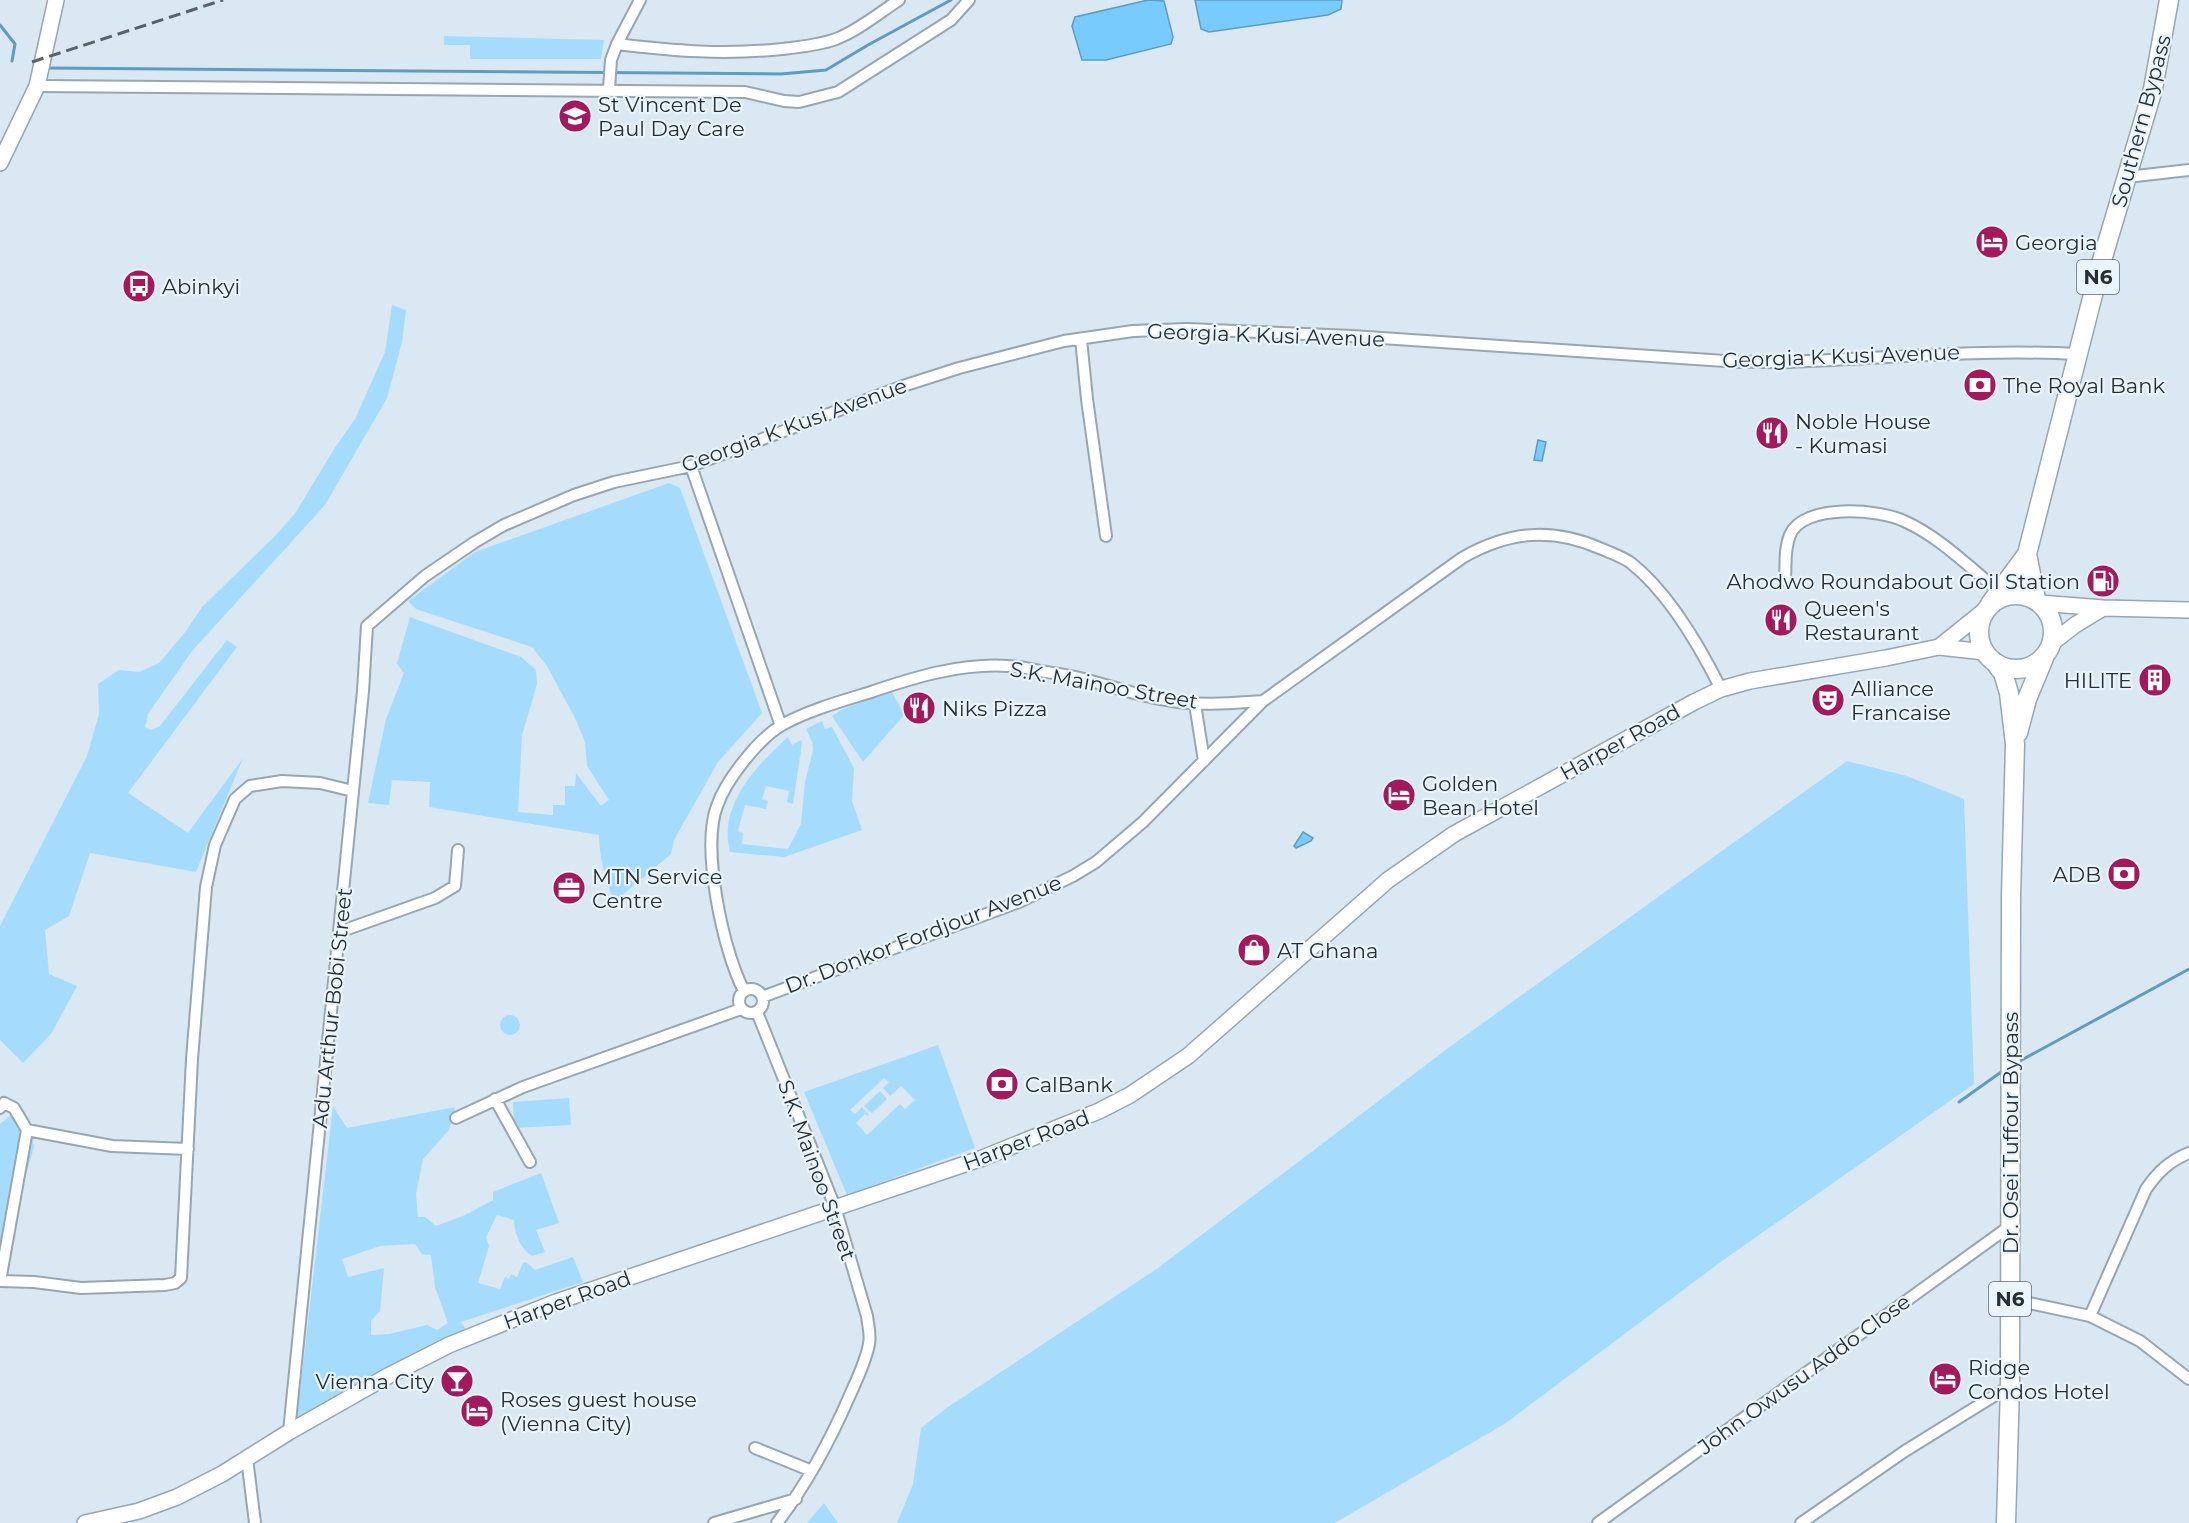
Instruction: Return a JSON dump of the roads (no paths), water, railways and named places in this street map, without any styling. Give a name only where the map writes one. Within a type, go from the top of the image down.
[{"type":"highway","name":"Southern Bypass","points":[[1992,602],[2027,554],[2100,267],[2157,71],[2169,0]]},
{"type":"highway","name":"Southern Bypass","points":[[2027,554],[2038,601]]},
{"type":"highway","points":[[1992,602],[1998,598],[2017,594],[2038,601]]},
{"type":"highway","name":"N6","points":[[2038,601],[2048,611],[2052,621],[2054,632],[2048,650]]},
{"type":"highway","name":"N6","points":[[1990,658],[1980,642],[1978,631],[1980,620],[1992,602]]},
{"type":"highway","points":[[1990,658],[2012,670],[2021,669],[2030,667],[2048,650]]},
{"type":"highway","name":"Dr. Osei Tuffour Bypass","points":[[2015,744],[2026,699],[2048,650]]},
{"type":"highway","name":"Dr. Osei Tuffour Bypass","points":[[1990,658],[2002,673],[2009,693],[2015,744],[2011,896],[2010,1386],[2006,1523]]},
{"type":"main road","points":[[0,163],[37,86],[56,0]]},
{"type":"main road","points":[[2038,601],[2103,608],[2189,610]]},
{"type":"main road","name":"Harper Road","points":[[1939,647],[1992,602]]},
{"type":"main road","points":[[2048,650],[2081,621],[2103,608]]},
{"type":"main road","name":"Harper Road","points":[[85,1523],[138,1511],[177,1497],[222,1474],[289,1432],[386,1377],[448,1346],[556,1302],[980,1159],[1099,1111],[1130,1095],[1188,1056],[1409,863],[1454,834],[1721,689],[1750,681],[1939,647],[1990,658]]},
{"type":"street","points":[[610,85],[611,60],[640,0]]},
{"type":"street","points":[[617,44],[711,53],[750,52],[806,46],[834,40],[849,33],[899,0]]},
{"type":"street","points":[[37,86],[435,91],[610,85],[745,92],[799,102],[838,92],[877,69],[951,20],[969,0]]},
{"type":"street","points":[[2127,177],[2189,170]]},
{"type":"street","name":"Georgia K Kusi Avenue","points":[[399,598],[425,576],[475,542],[528,514],[574,495],[614,482],[691,466],[959,368],[1081,339],[1133,331],[1187,329],[1352,336],[1740,362],[1787,362],[2018,351],[2079,354]]},
{"type":"street","points":[[1081,339],[1106,536]]},
{"type":"street","points":[[691,466],[781,726]]},
{"type":"street","points":[[1785,580],[1786,549],[1790,534],[1797,524],[1824,512],[1876,512],[1904,520],[1934,538],[1992,602]]},
{"type":"street","name":"Dr. Donkor Fordjour Avenue","points":[[762,997],[1008,906],[1073,876],[1096,862],[1143,822],[1263,701],[1462,558],[1482,546],[1501,539],[1555,534],[1590,543],[1630,563],[1657,589],[1698,644],[1721,689]]},
{"type":"street","name":"Adu Arthur Bobi Street","points":[[289,1432],[354,791],[367,626],[399,598]]},
{"type":"street","name":"S.K. Mainoo Street","points":[[744,991],[737,978],[723,934],[716,893],[711,834],[717,806],[728,785],[757,746],[781,726],[851,698],[916,677],[956,668],[1009,666],[1078,678],[1171,701],[1195,704],[1263,701]]},
{"type":"street","points":[[1195,704],[1204,761]]},
{"type":"street","points":[[0,1108],[4,1103],[10,1105],[27,1130],[0,1281],[34,1282],[81,1288],[165,1286],[181,1278],[206,887],[215,845],[235,799],[250,786],[282,781],[320,783],[354,791]]},
{"type":"street","points":[[339,932],[435,898],[455,885],[458,850]]},
{"type":"street","points":[[752,989],[762,997],[761,1007],[749,1013],[741,1009],[738,1000],[744,991],[752,989]]},
{"type":"street","points":[[456,1118],[495,1099],[575,1067],[741,1009]]},
{"type":"street","name":"S.K. Mainoo Street","points":[[757,1011],[835,1207],[867,1316],[869,1344],[861,1371],[837,1425],[796,1499],[777,1523]]},
{"type":"street","points":[[495,1099],[531,1161]]},
{"type":"street","points":[[27,1130],[112,1146],[188,1149]]},
{"type":"street","points":[[2090,1316],[2146,1189],[2157,1173],[2172,1161],[2189,1153]]},
{"type":"street","name":"John Owusu Addo Close","points":[[1598,1523],[2010,1226]]},
{"type":"street","points":[[2010,1299],[2090,1316],[2140,1341],[2189,1379]]},
{"type":"street","points":[[1801,1523],[1905,1451],[2010,1386]]},
{"type":"street","points":[[755,1448],[812,1471]]},
{"type":"street","points":[[247,1458],[255,1523]]},
{"type":"street","points":[[714,1523],[796,1499]]},
{"type":"waterway","points":[[49,68],[781,74],[826,70],[951,0]]},
{"type":"waterway","points":[[0,25],[15,44],[12,61]]},
{"type":"waterway","points":[[2018,1062],[2189,969]]},
{"type":"waterway","points":[[1959,1102],[2004,1070]]},
{"type":"railway","points":[[32,62],[223,0]]},
{"type":"place","name":"St Vincent De Paul Day Care","points":[[575,116]]},
{"type":"place","name":"Georgia","points":[[1992,242]]},
{"type":"place","name":"Abinkyi","points":[[139,286]]},
{"type":"place","name":"The Royal Bank","points":[[1980,385]]},
{"type":"place","name":"Noble House - Kumasi","points":[[1772,433]]},
{"type":"place","name":"Ahodwo Roundabout Goil Station","points":[[2103,581]]},
{"type":"place","name":"Queen's Restaurant","points":[[1781,620]]},
{"type":"place","name":"HILITE","points":[[2155,680]]},
{"type":"place","name":"Alliance Francaise","points":[[1828,700]]},
{"type":"place","name":"Niks Pizza","points":[[919,708]]},
{"type":"place","name":"Golden Bean Hotel","points":[[1399,795]]},
{"type":"place","name":"ADB","points":[[2124,874]]},
{"type":"place","name":"MTN Service Centre","points":[[569,888]]},
{"type":"place","name":"AT Ghana","points":[[1254,950]]},
{"type":"place","name":"CalBank","points":[[1002,1084]]},
{"type":"place","name":"Ridge Condos Hotel","points":[[1945,1379]]},
{"type":"place","name":"Vienna City","points":[[457,1381]]},
{"type":"place","name":"Roses guest house (Vienna City)","points":[[477,1411]]}]
